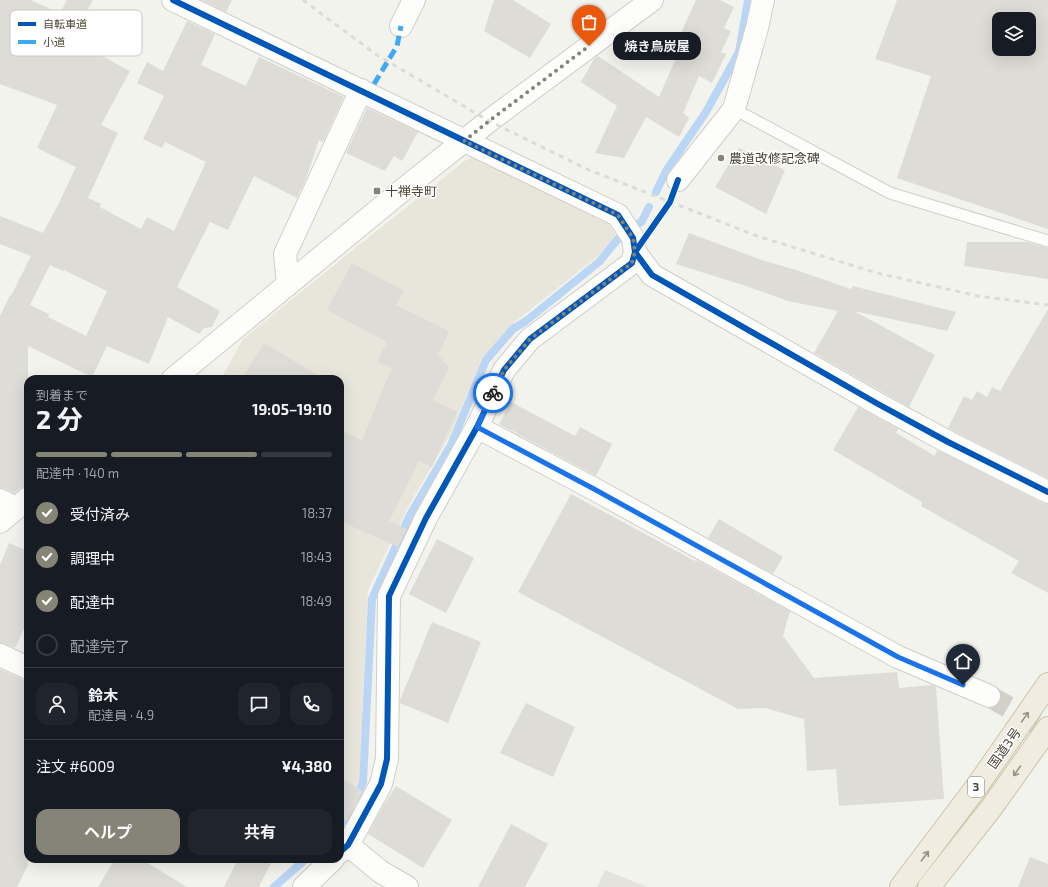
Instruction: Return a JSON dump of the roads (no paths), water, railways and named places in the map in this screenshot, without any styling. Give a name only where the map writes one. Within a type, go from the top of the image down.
[{"type":"highway","name":"国道3号","points":[[901,887],[975,790],[1048,684]]},
{"type":"highway","name":"国道3号","points":[[929,887],[992,807],[1048,728]]},
{"type":"street","points":[[172,0],[618,215],[652,275],[878,404],[948,442],[1048,492]]},
{"type":"street","points":[[401,26],[414,0]]},
{"type":"street","points":[[178,375],[489,121],[652,0]]},
{"type":"street","points":[[678,180],[734,109],[757,28],[763,0]]},
{"type":"street","points":[[288,284],[285,254],[361,90]]},
{"type":"street","points":[[344,843],[381,784],[387,759],[389,596],[426,518],[477,427],[504,370],[530,339],[632,263],[634,245]]},
{"type":"street","points":[[477,427],[601,493],[898,657],[989,696]]},
{"type":"street","points":[[0,522],[15,502]]},
{"type":"street","points":[[0,655],[24,666]]},
{"type":"street","points":[[344,851],[407,887]]},
{"type":"street","points":[[304,887],[327,863]]},
{"type":"lane","points":[[734,109],[890,193],[1048,241]]},
{"type":"waterway","points":[[656,192],[666,171],[706,112],[739,52],[748,0]]},
{"type":"waterway","points":[[356,799],[363,782],[372,599],[410,515],[451,445],[486,360],[513,329],[526,321],[599,262],[617,240],[642,221],[649,207]]},
{"type":"waterway","points":[[344,819],[350,811]]},
{"type":"waterway","points":[[274,887],[301,863]]},
{"type":"tunnel","points":[[989,696],[1048,730]]},
{"type":"railway","points":[[303,0],[377,55],[489,121],[589,170],[757,236],[877,273],[978,296],[1048,305]]},
{"type":"place","name":"焼き鳥炭屋","points":[[589,46]]},
{"type":"place","name":"農道改修記念碑","points":[[721,158]]},
{"type":"place","name":"十禅寺町","points":[[377,191]]}]
